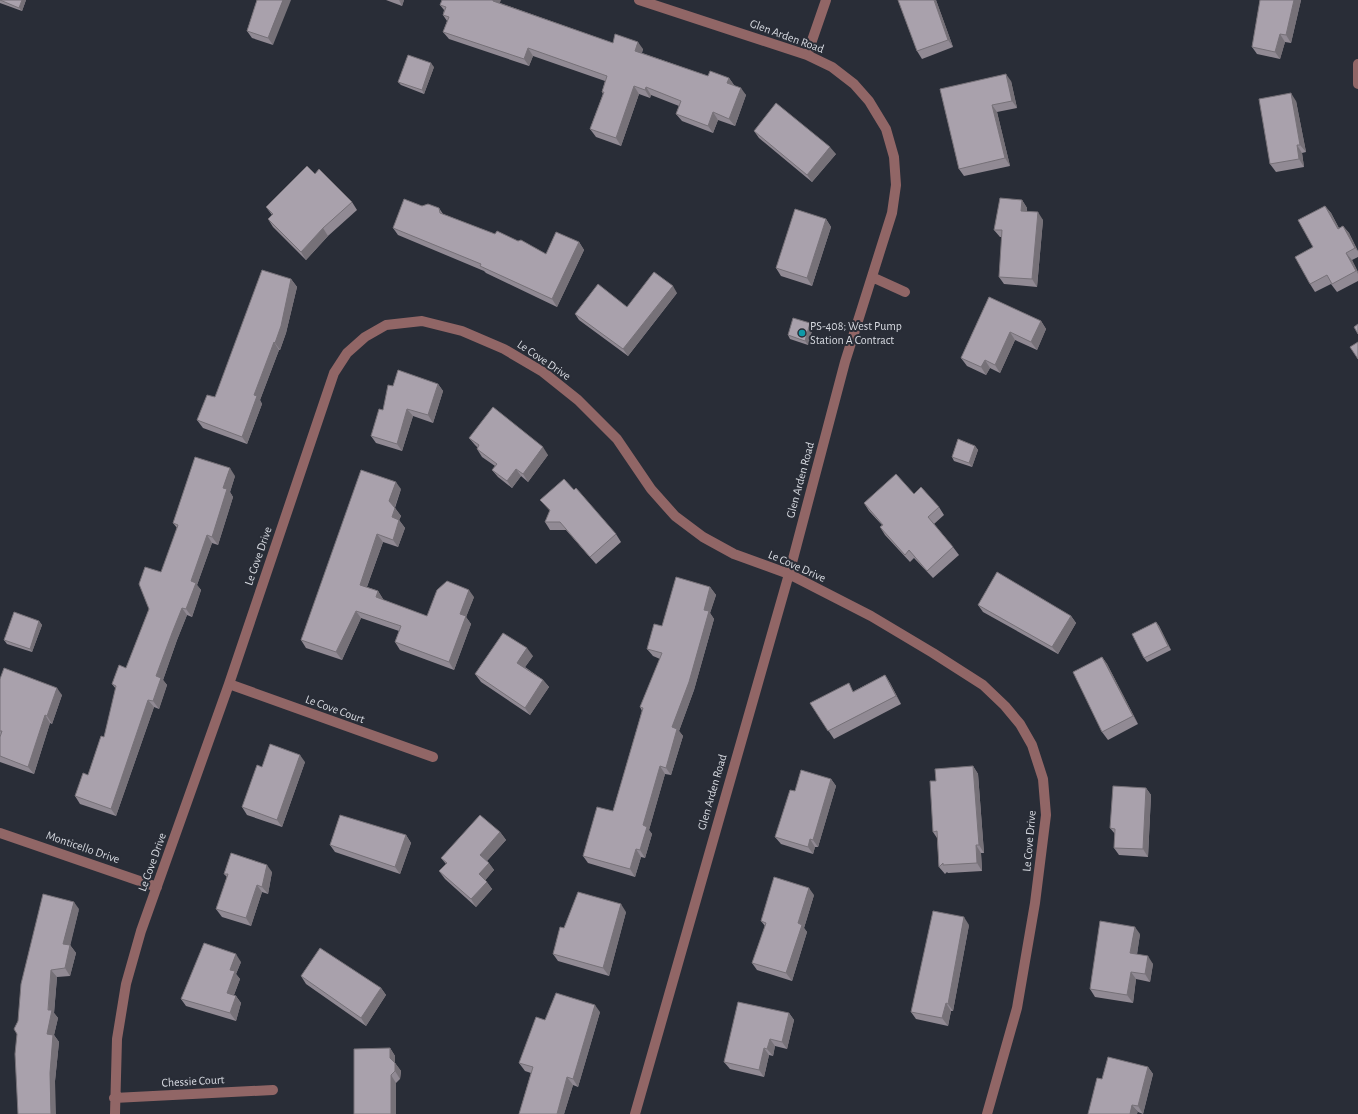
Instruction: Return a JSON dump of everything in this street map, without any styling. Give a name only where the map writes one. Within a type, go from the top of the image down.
[{"type":"street","name":"Glen Arden Road","points":[[635,1114],[788,574],[845,362],[892,213],[896,185],[894,157],[886,129],[869,101],[854,84],[832,67],[807,55],[639,0]]},
{"type":"street","points":[[807,55],[826,0]]},
{"type":"street","points":[[1358,64],[1358,84]]},
{"type":"street","points":[[872,277],[904,292]]},
{"type":"street","name":"Le Cove Drive","points":[[115,1114],[114,1098],[117,1039],[126,984],[141,931],[229,684],[334,373],[347,353],[364,337],[386,325],[422,322],[462,331],[504,349],[543,372],[578,400],[617,439],[651,490],[675,516],[703,537],[734,554],[788,574],[871,616],[983,685],[1005,706],[1020,724],[1032,745],[1043,779],[1046,815],[1036,895],[1017,1008],[987,1114]]},
{"type":"street","name":"Le Cove Court","points":[[229,684],[433,757]]},
{"type":"street","name":"Monticello Drive","points":[[0,832],[157,887]]},
{"type":"street","name":"Chessie Court","points":[[114,1098],[273,1090]]},
{"type":"building","points":[[0,0],[22,0],[19,8]]},
{"type":"building","points":[[257,0],[283,0],[268,38],[247,31]]},
{"type":"building","points":[[442,0],[493,0],[613,43],[615,34],[638,42],[635,51],[708,76],[710,71],[729,78],[727,83],[741,88],[729,119],[713,112],[708,126],[676,114],[681,101],[646,87],[645,90],[634,86],[616,138],[590,129],[604,92],[602,92],[607,76],[528,48],[524,59],[443,32],[449,17],[443,15],[446,7],[440,5]]},
{"type":"building","points":[[898,0],[934,0],[948,40],[917,51]]},
{"type":"building","points":[[1260,0],[1294,0],[1286,35],[1280,34],[1275,52],[1252,47]]},
{"type":"building","points":[[408,55],[431,63],[422,90],[398,82]]},
{"type":"building","points":[[1006,74],[1012,101],[992,105],[1005,158],[959,169],[940,89]]},
{"type":"building","points":[[1291,93],[1300,145],[1297,145],[1299,159],[1270,164],[1259,99]]},
{"type":"building","points":[[776,103],[830,147],[807,175],[754,131]]},
{"type":"building","points":[[307,166],[315,174],[319,169],[352,202],[323,228],[301,252],[268,219],[273,214],[266,207]]},
{"type":"building","points":[[1000,198],[1022,200],[1021,211],[1038,212],[1032,279],[999,277],[1002,230],[994,230]]},
{"type":"building","points":[[404,199],[422,206],[428,204],[439,208],[440,213],[495,234],[497,231],[518,241],[521,240],[546,254],[556,232],[579,242],[552,299],[480,266],[481,264],[393,228]]},
{"type":"building","points":[[1325,206],[1338,229],[1343,226],[1355,248],[1346,253],[1356,271],[1332,284],[1327,275],[1310,284],[1295,257],[1313,247],[1298,220]]},
{"type":"building","points":[[795,209],[826,219],[807,278],[776,268]]},
{"type":"building","points":[[262,270],[291,279],[281,326],[254,395],[257,396],[242,437],[197,420],[207,395],[215,397]]},
{"type":"building","points":[[654,272],[673,286],[623,349],[575,314],[598,284],[627,307]]},
{"type":"building","points":[[989,297],[1041,321],[1031,342],[1010,332],[995,365],[985,360],[981,367],[961,358]]},
{"type":"building","name":"PS-408; West Pump Station A Contract","points":[[793,318],[810,323],[805,341],[788,335]]},
{"type":"building","points":[[1358,324],[1358,334],[1354,327]]},
{"type":"building","points":[[1358,342],[1358,359],[1350,347]]},
{"type":"building","points":[[398,370],[438,384],[428,415],[407,409],[397,444],[371,436],[379,409],[383,410],[388,385],[393,386]]},
{"type":"building","points":[[493,407],[543,447],[523,474],[516,469],[507,481],[492,470],[497,464],[477,449],[479,445],[469,438]]},
{"type":"building","points":[[958,439],[975,446],[969,463],[952,457]]},
{"type":"building","points":[[195,457],[230,468],[223,488],[227,489],[212,537],[207,535],[191,581],[196,583],[186,609],[182,608],[172,633],[156,676],[161,678],[153,701],[148,700],[111,809],[75,796],[83,773],[88,775],[101,736],[104,737],[116,686],[112,684],[119,665],[126,668],[149,609],[139,584],[145,567],[161,572],[178,525],[173,523]]},
{"type":"building","points":[[361,470],[396,482],[389,501],[395,508],[392,517],[399,520],[393,540],[377,534],[360,585],[378,591],[376,597],[427,616],[437,590],[447,581],[469,590],[460,614],[466,616],[449,662],[395,642],[401,626],[356,611],[336,652],[301,640]]},
{"type":"building","points":[[896,474],[914,494],[921,487],[939,507],[928,517],[953,547],[927,571],[909,550],[905,555],[880,527],[883,525],[864,503]]},
{"type":"building","points":[[564,479],[574,490],[576,488],[616,534],[590,557],[560,522],[545,522],[550,510],[540,500]]},
{"type":"building","points":[[997,572],[1071,616],[1052,647],[978,605]]},
{"type":"building","points":[[676,577],[710,587],[704,610],[709,611],[689,682],[672,727],[677,729],[666,768],[660,766],[643,825],[647,827],[640,850],[636,849],[630,869],[583,856],[597,807],[613,811],[643,708],[640,707],[662,653],[647,649],[654,624],[662,626]]},
{"type":"building","points":[[14,612],[39,621],[30,649],[4,640]]},
{"type":"building","points":[[1156,622],[1168,646],[1144,658],[1132,634]]},
{"type":"building","points":[[503,633],[527,648],[517,663],[543,680],[525,708],[475,674]]},
{"type":"building","points":[[1102,657],[1133,716],[1102,732],[1073,672]]},
{"type":"building","points":[[4,668],[57,688],[47,716],[45,715],[28,767],[0,756],[0,737],[2,731],[0,731],[0,679]]},
{"type":"building","points":[[885,675],[896,696],[828,731],[810,703],[849,683],[853,692]]},
{"type":"building","points":[[270,744],[300,755],[277,820],[242,807],[257,765],[262,767]]},
{"type":"building","points":[[973,766],[979,845],[976,845],[977,863],[943,865],[943,863],[939,867],[937,831],[933,832],[930,781],[936,781],[935,769]]},
{"type":"building","points":[[801,770],[831,779],[813,840],[810,839],[808,847],[775,837],[790,790],[795,791]]},
{"type":"building","points":[[1113,786],[1146,788],[1143,849],[1114,848],[1115,829],[1110,828]]},
{"type":"building","points":[[340,815],[406,835],[395,867],[330,845]]},
{"type":"building","points":[[480,815],[500,832],[480,855],[489,863],[479,874],[487,882],[471,899],[439,871],[447,863],[441,858]]},
{"type":"building","points":[[231,853],[267,865],[262,887],[257,885],[246,918],[216,909],[228,874],[224,874]]},
{"type":"building","points":[[774,877],[809,888],[798,923],[802,925],[786,973],[752,963],[766,923],[761,921]]},
{"type":"building","points":[[578,892],[621,904],[603,968],[553,954],[560,927],[564,928]]},
{"type":"building","points":[[43,894],[74,902],[63,944],[70,945],[65,968],[51,970],[48,1010],[52,1010],[47,1034],[53,1035],[50,1073],[51,1114],[18,1114],[15,1054],[17,1034],[14,1029],[18,1021],[21,984]]},
{"type":"building","points":[[933,911],[964,917],[948,1004],[946,1003],[942,1018],[911,1012]]},
{"type":"building","points":[[1100,921],[1135,927],[1130,953],[1148,956],[1145,974],[1131,972],[1127,995],[1090,989]]},
{"type":"building","points":[[204,943],[236,954],[230,970],[235,971],[227,993],[236,996],[230,1013],[181,999]]},
{"type":"building","points":[[320,948],[381,988],[361,1018],[301,976]]},
{"type":"building","points":[[556,993],[595,1005],[573,1079],[567,1077],[557,1114],[519,1114],[533,1067],[519,1063],[536,1017],[545,1020]]},
{"type":"building","points":[[738,1002],[789,1013],[782,1042],[770,1039],[767,1049],[764,1048],[759,1070],[724,1062]]},
{"type":"building","points":[[390,1048],[390,1058],[395,1063],[395,1071],[391,1075],[391,1114],[354,1114],[354,1049]]},
{"type":"building","points":[[1108,1057],[1148,1067],[1138,1106],[1132,1105],[1130,1114],[1088,1114],[1097,1078],[1102,1079]]},
{"type":"place","name":"PS-408; West Pump Station A Contract","points":[[802,333]]}]
